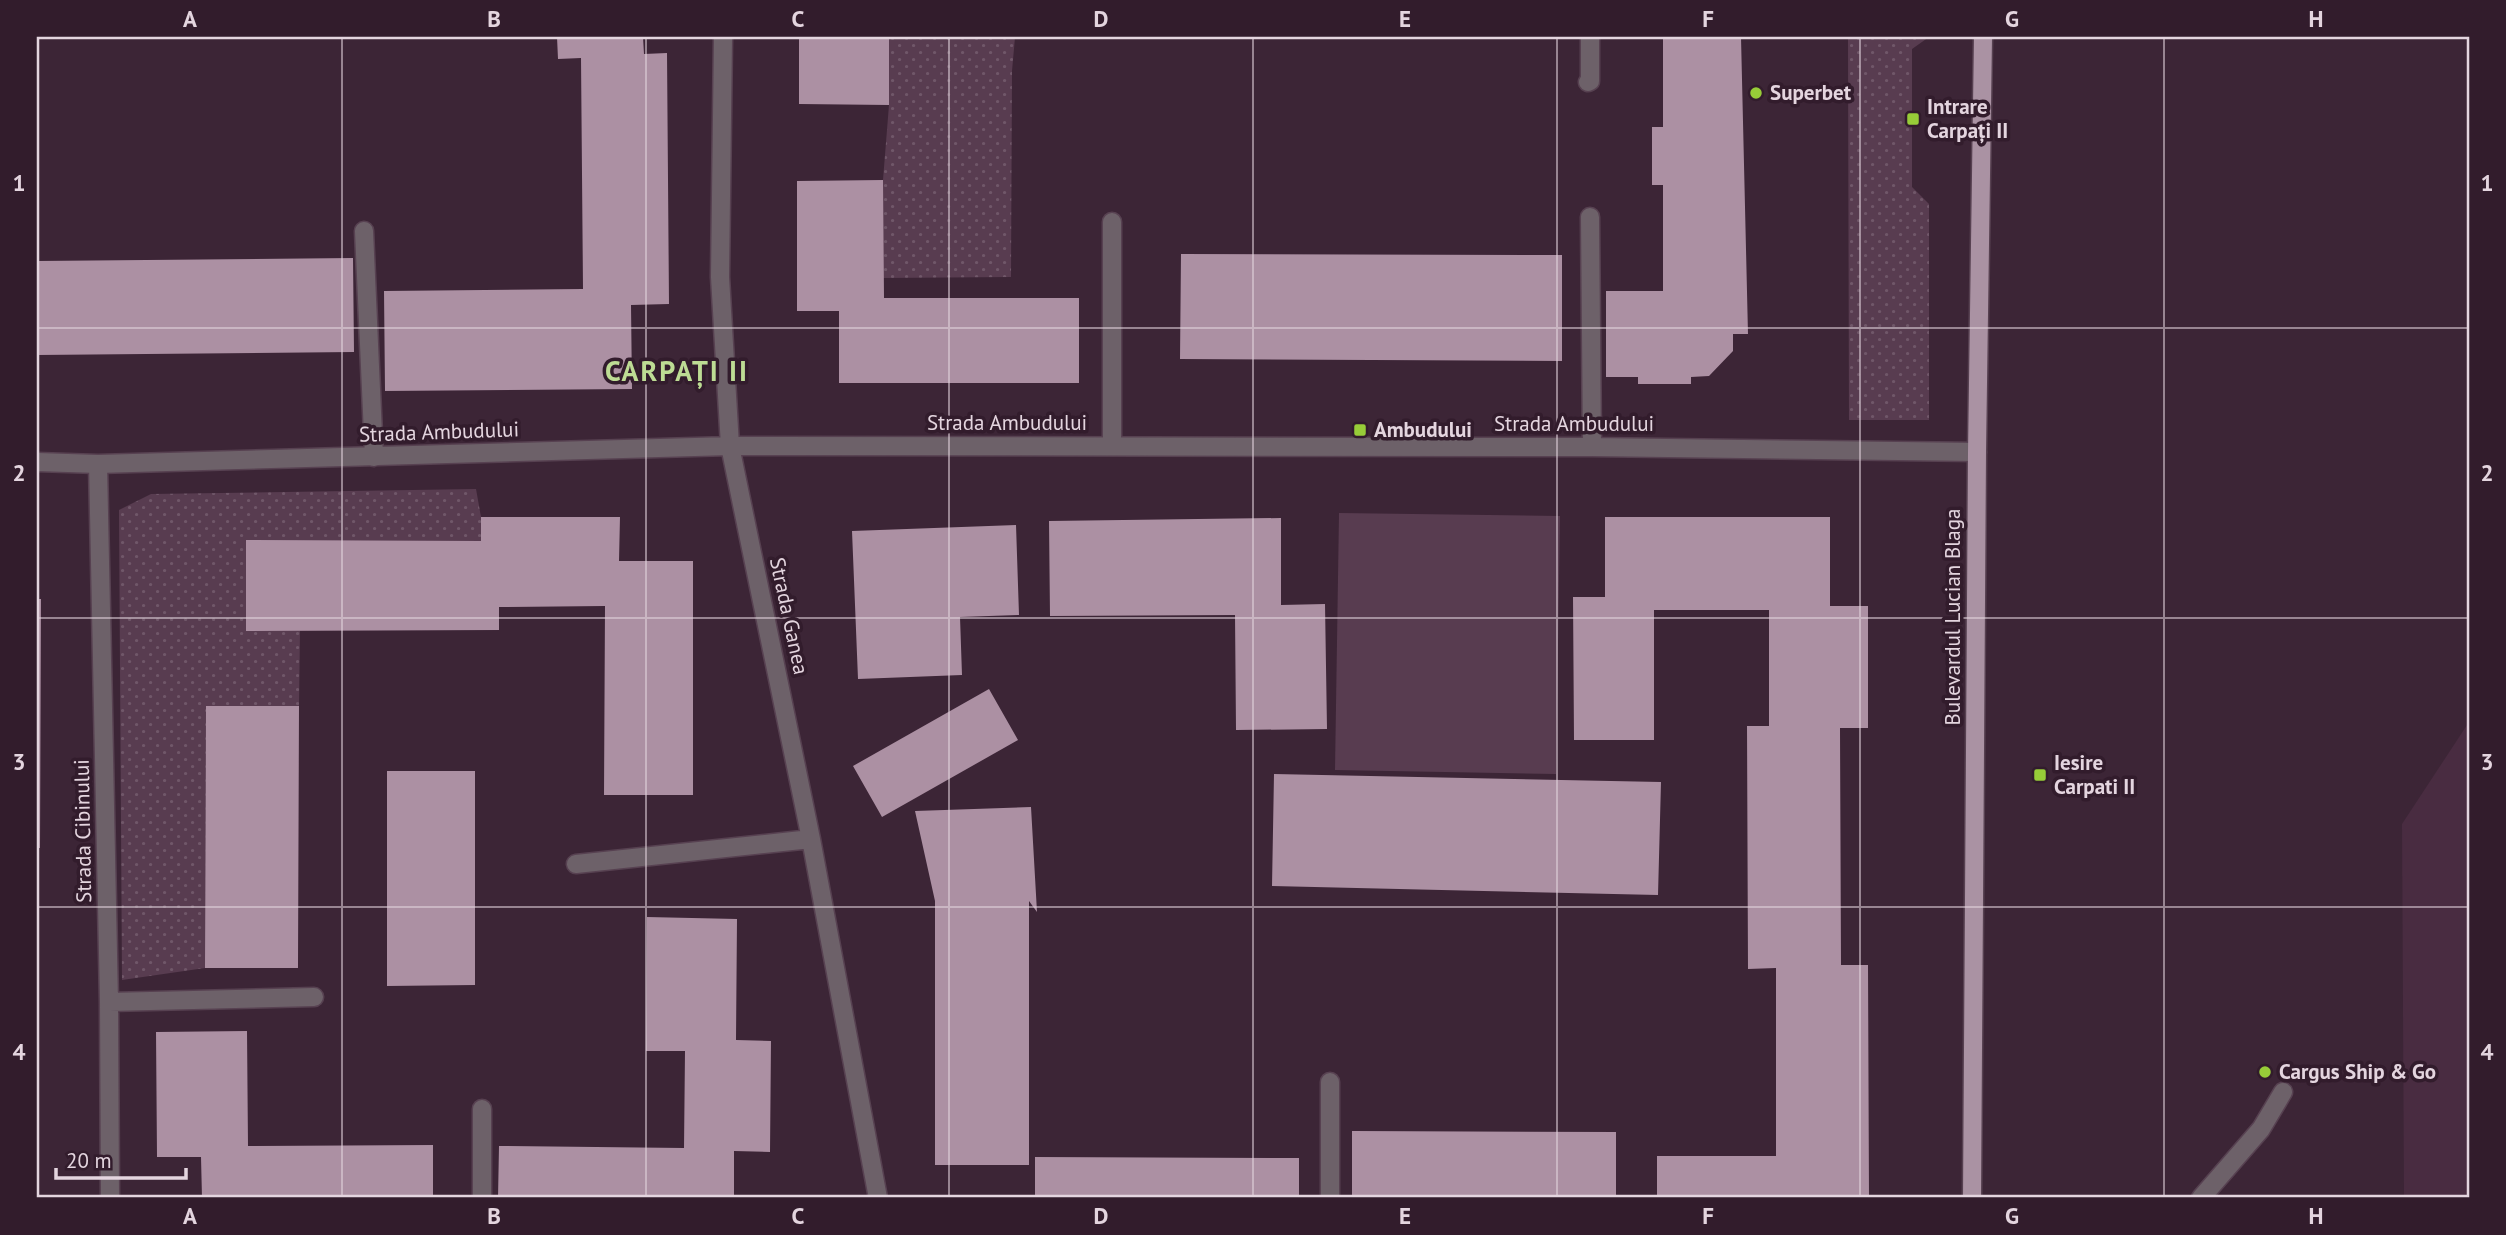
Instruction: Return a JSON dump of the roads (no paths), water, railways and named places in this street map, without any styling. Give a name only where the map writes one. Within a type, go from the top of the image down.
[{"type":"main road","name":"Bulevardul Lucian Blaga","points":[[1972,1198],[1983,37]]},
{"type":"street","name":"Strada Ganea","points":[[723,37],[720,277],[730,446],[811,839],[878,1198]]},
{"type":"street","points":[[1588,82],[1590,37]]},
{"type":"street","points":[[1590,217],[1592,447]]},
{"type":"street","points":[[1112,222],[1112,446]]},
{"type":"street","points":[[365,231],[374,457]]},
{"type":"street","name":"Strada Ambudului","points":[[37,462],[98,464],[730,446],[1592,447],[1977,452]]},
{"type":"street","name":"Strada Cibinului","points":[[98,464],[109,1002],[110,1198]]},
{"type":"street","points":[[576,864],[811,839]]},
{"type":"street","points":[[109,1002],[314,997]]},
{"type":"street","points":[[1330,1082],[1330,1198]]},
{"type":"street","points":[[2201,1198],[2261,1129],[2283,1092]]},
{"type":"street","points":[[482,1109],[482,1198]]},
{"type":"place","name":"Superbet","points":[[1756,93]]},
{"type":"place","name":"Intrare Carpați II","points":[[1913,119]]},
{"type":"place","name":"Ambudului","points":[[1360,430]]},
{"type":"place","name":"Iesire Carpati II","points":[[2040,775]]},
{"type":"place","name":"Cargus Ship & Go","points":[[2265,1072]]},
{"type":"district","name":"CARPAȚI II","points":[[677,371]]}]
